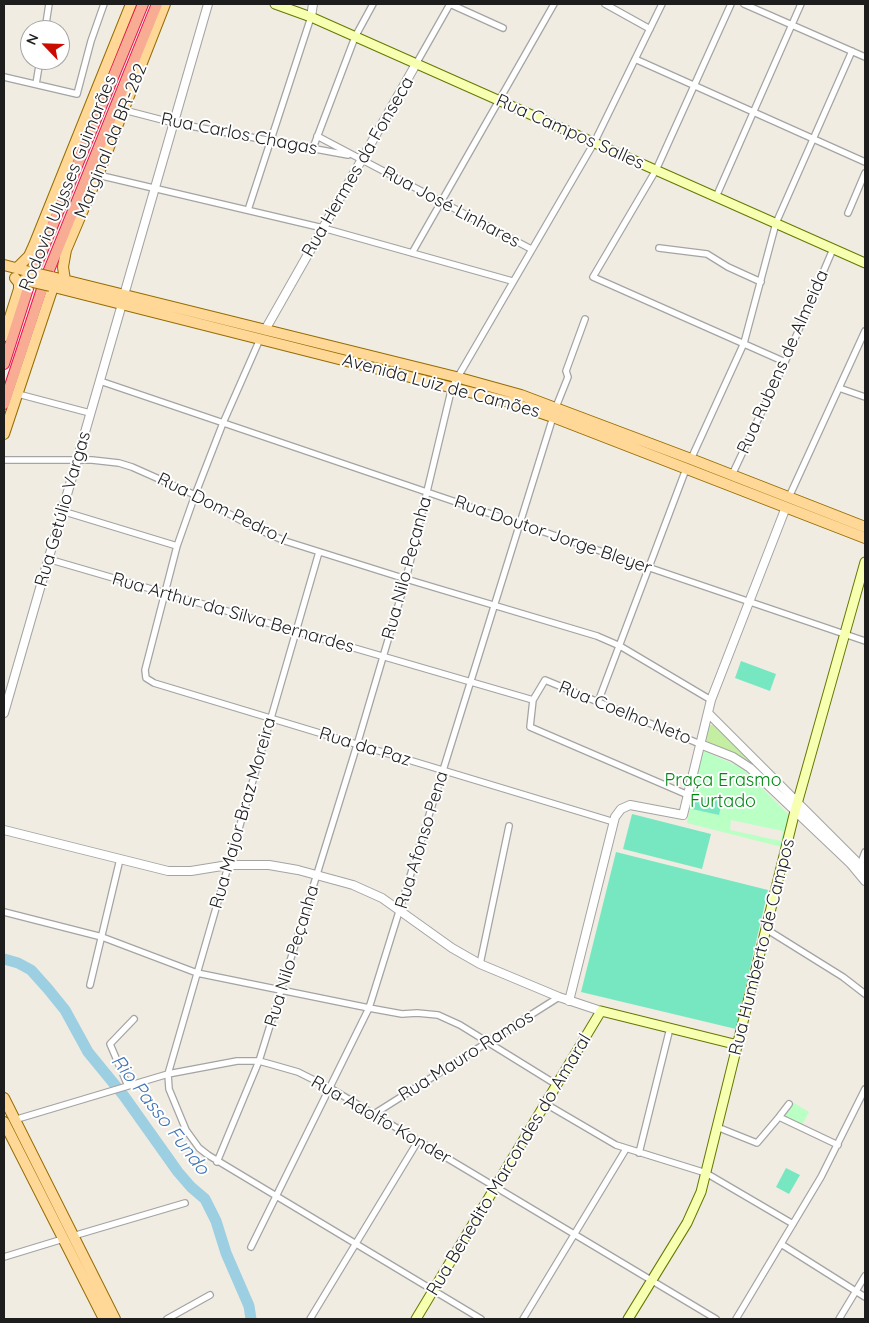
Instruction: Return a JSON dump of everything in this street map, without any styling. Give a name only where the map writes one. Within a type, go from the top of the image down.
[{"type":"highway","name":"Rodovia Ulysses Guimarães","points":[[4,404],[45,280],[157,4]]},
{"type":"highway","points":[[149,23],[164,4]]},
{"type":"highway","name":"Rodovia Ulysses Guimarães","points":[[4,364],[32,276],[141,6]]},
{"type":"main road","name":"Marginal da BR-282","points":[[21,274],[131,4]]},
{"type":"main road","name":"Marginal da BR-282","points":[[64,280],[63,267],[66,250],[124,110],[164,4]]},
{"type":"main road","name":"Rua Campos Salles","points":[[274,4],[311,17],[865,263]]},
{"type":"main road","name":"Avenida Luiz de Camões","points":[[4,265],[21,274],[52,283],[454,382],[522,396],[686,469],[865,538]]},
{"type":"main road","name":"Avenida Luiz de Camões","points":[[4,275],[21,274]]},
{"type":"main road","points":[[4,336],[19,289],[21,274]]},
{"type":"main road","name":"Avenida Luiz de Camões","points":[[52,283],[64,280],[123,300]]},
{"type":"main road","points":[[4,434],[52,283]]},
{"type":"main road","name":"Avenida Luiz de Camões","points":[[555,412],[691,459],[865,527]]},
{"type":"main road","name":"Rua Humberto de Campos","points":[[628,1319],[693,1212],[706,1173],[797,807],[865,562]]},
{"type":"main road","points":[[601,1011],[738,1045]]},
{"type":"main road","name":"Rua Benedito Marcondes do Amaral","points":[[416,1319],[601,1011]]},
{"type":"main road","points":[[4,1098],[104,1319]]},
{"type":"main road","points":[[4,1123],[115,1319]]},
{"type":"street","points":[[46,20],[48,4]]},
{"type":"street","points":[[4,77],[77,94],[91,41],[104,4]]},
{"type":"street","name":"Rua Getúlio Vargas","points":[[4,708],[208,4]]},
{"type":"street","points":[[248,210],[311,17],[313,4]]},
{"type":"street","points":[[313,148],[355,37],[373,4]]},
{"type":"street","points":[[450,4],[502,28]]},
{"type":"street","name":"Rua Hermes da Fonseca","points":[[146,678],[145,670],[177,546],[223,423],[263,334],[323,228],[358,158],[416,64],[450,4]]},
{"type":"street","points":[[412,253],[554,4]]},
{"type":"street","points":[[605,4],[650,29]]},
{"type":"street","name":"Rua Nilo Peçanha","points":[[217,1162],[259,1061],[357,745],[406,579],[454,382],[594,142],[662,4]]},
{"type":"street","points":[[731,4],[656,170],[592,277],[785,362]]},
{"type":"street","points":[[744,4],[865,57]]},
{"type":"street","points":[[716,197],[801,4]]},
{"type":"street","points":[[691,459],[744,343],[776,223],[852,51]]},
{"type":"street","points":[[635,59],[865,162]]},
{"type":"street","points":[[36,84],[38,70]]},
{"type":"street","name":"Rua Carlos Chagas","points":[[124,110],[174,123],[358,158]]},
{"type":"street","name":"Rua José Linhares","points":[[317,136],[531,249]]},
{"type":"street","points":[[848,213],[865,174]]},
{"type":"street","points":[[98,175],[323,228],[512,282]]},
{"type":"street","points":[[659,248],[707,254],[728,267],[761,282]]},
{"type":"street","name":"Rua Rubens de Almeida","points":[[732,475],[785,362],[833,249]]},
{"type":"street","name":"Rua Afonso Pena","points":[[251,1247],[370,1008],[555,412],[568,377],[566,371],[585,319]]},
{"type":"street","points":[[789,497],[865,331]]},
{"type":"street","name":"Rua Doutor Jorge Bleyer","points":[[100,381],[865,641]]},
{"type":"street","points":[[839,388],[865,397]]},
{"type":"street","points":[[18,394],[90,413]]},
{"type":"street","name":"Rua Dom Pedro I","points":[[4,460],[107,461],[132,467],[195,495],[268,535],[406,579],[597,636],[620,646],[711,700]]},
{"type":"street","points":[[598,702],[686,469]]},
{"type":"street","points":[[569,1002],[614,822],[621,809],[630,805],[683,815],[711,700],[786,507]]},
{"type":"street","points":[[62,511],[177,546]]},
{"type":"street","name":"Rua Major Braz Moreira","points":[[168,1074],[319,552]]},
{"type":"street","name":"Rua Arthur da Silva Bernardes","points":[[48,559],[533,700]]},
{"type":"street","name":"Rua da Paz","points":[[146,678],[154,683],[614,822]]},
{"type":"street","name":"Rua Coelho Neto","points":[[533,700],[545,680],[700,744]]},
{"type":"street","points":[[533,700],[530,727],[688,795]]},
{"type":"street","points":[[708,713],[865,881]]},
{"type":"street","points":[[700,744],[733,757],[745,764],[797,807],[863,868]]},
{"type":"street","points":[[480,964],[509,826]]},
{"type":"street","points":[[4,830],[158,869],[179,872],[228,865],[268,865],[317,875],[368,891],[400,910],[452,948],[480,964],[569,1002],[601,1011]]},
{"type":"street","points":[[863,868],[865,852]]},
{"type":"street","points":[[90,985],[120,859]]},
{"type":"street","points":[[4,912],[102,936],[197,972],[281,991],[396,1013],[438,1015],[460,1025],[557,1085]]},
{"type":"street","points":[[766,929],[843,977],[865,994]]},
{"type":"street","name":"Rua Mauro Ramos","points":[[374,1114],[559,998]]},
{"type":"street","points":[[128,1086],[110,1044],[134,1019]]},
{"type":"street","points":[[639,1153],[670,1028]]},
{"type":"street","name":"Rua Adolfo Konder","points":[[14,1120],[168,1074],[225,1062],[259,1061],[298,1072],[330,1088],[716,1319]]},
{"type":"street","points":[[168,1074],[171,1096],[186,1130],[199,1148],[217,1162],[481,1319]]},
{"type":"street","points":[[736,1319],[838,1145],[865,1089]]},
{"type":"street","points":[[546,1104],[607,1142],[706,1173],[793,1224]]},
{"type":"street","points":[[717,1127],[757,1143],[789,1104]]},
{"type":"street","points":[[779,1117],[838,1145]]},
{"type":"street","points":[[310,1319],[418,1141]]},
{"type":"street","points":[[523,1319],[626,1149]]},
{"type":"street","points":[[4,1257],[185,1203]]},
{"type":"street","points":[[781,1244],[865,1297]]},
{"type":"street","points":[[839,1319],[865,1276]]},
{"type":"street","points":[[167,1319],[210,1295]]},
{"type":"green space","points":[[741,661],[776,674],[770,691],[735,678]]},
{"type":"green space","points":[[711,725],[795,803],[792,806],[745,759],[707,743],[708,727]]},
{"type":"green space","name":"Praça Erasmo Furtado","points":[[702,750],[742,768],[790,816],[782,847],[687,823]],"holes":[[[731,820],[783,831],[781,841],[730,830]]]},
{"type":"green space","points":[[695,795],[722,801],[719,815],[692,809]]},
{"type":"green space","points":[[632,814],[711,834],[702,869],[623,849]]},
{"type":"green space","points":[[616,852],[768,890],[736,1029],[581,992]]},
{"type":"green space","points":[[794,1103],[809,1112],[802,1125],[783,1116]]},
{"type":"green space","points":[[786,1168],[800,1175],[789,1194],[776,1187]]},
{"type":"waterway","name":"Rio Passo Fundo","points":[[4,959],[18,963],[31,970],[48,989],[65,1010],[88,1052],[124,1096],[178,1172],[205,1199],[216,1221],[226,1253],[249,1306],[251,1319]]}]
